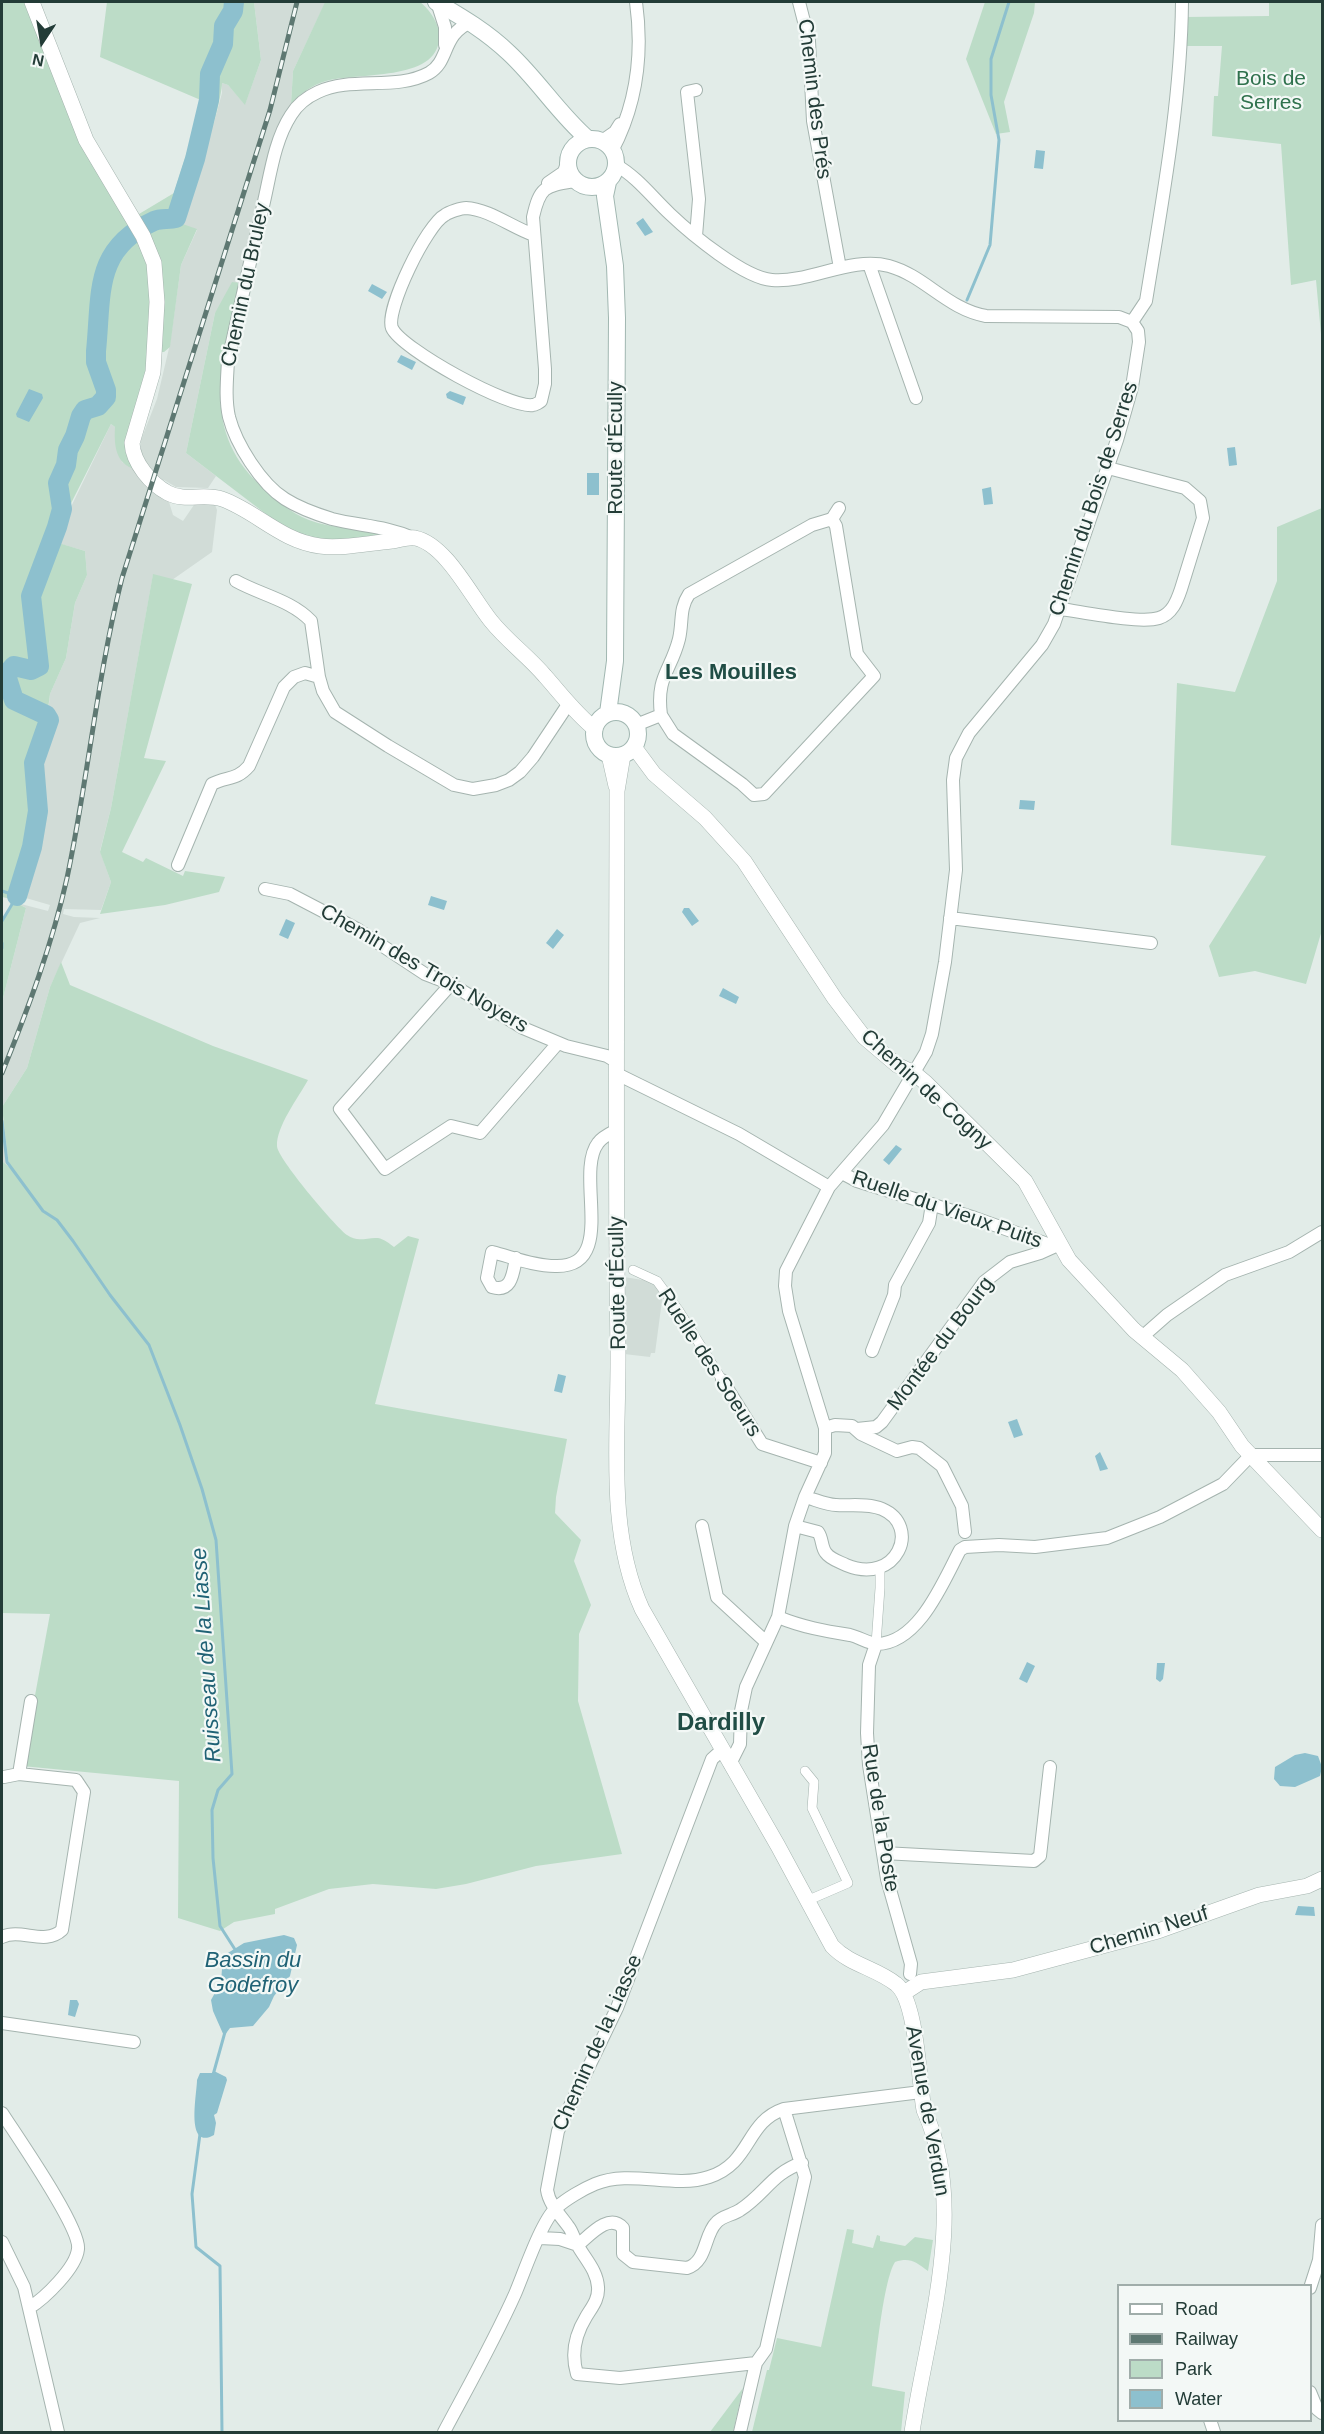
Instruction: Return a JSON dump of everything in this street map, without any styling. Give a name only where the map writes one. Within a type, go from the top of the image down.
[{"type":"main road","points":[[437,2],[471,22],[509,53],[560,112],[606,159]]},
{"type":"main road","points":[[560,112],[570,147],[568,158]]},
{"type":"main road","points":[[568,158],[577,144],[606,159]]},
{"type":"main road","name":"Route d'Écully","points":[[568,158],[568,170],[596,203],[610,235]]},
{"type":"main road","points":[[579,183],[596,187],[606,159]]},
{"type":"main road","name":"Route d'Écully","points":[[606,159],[605,196],[615,266],[617,318],[613,719]]},
{"type":"main road","points":[[613,719],[638,739],[622,752],[601,750],[596,742],[613,719]]},
{"type":"street","points":[[32,2],[86,140],[139,230],[154,263],[157,302],[152,379],[132,443],[134,455],[143,469],[170,494],[183,497],[218,498],[239,507],[274,529],[308,544],[322,547],[346,546],[414,538]]},
{"type":"street","points":[[437,2],[445,27],[444,52]]},
{"type":"street","points":[[636,2],[640,44],[632,102],[615,132],[606,159],[646,190],[696,236],[736,265],[764,278],[792,279],[840,268],[870,264],[889,266],[905,272],[948,302],[973,314],[1119,317],[1132,322],[1146,301],[1170,147],[1182,29],[1182,2]]},
{"type":"street","name":"Chemin des Prés","points":[[799,2],[809,41],[813,121],[840,268]]},
{"type":"street","name":"Chemin du Bruley","points":[[471,22],[456,30],[440,62],[431,71],[419,77],[329,88],[303,101],[290,116],[277,150],[228,361],[226,393],[229,416],[238,443],[258,473],[283,498],[306,510],[333,519],[393,529],[426,543],[447,561],[489,619],[545,675],[570,705]]},
{"type":"street","points":[[696,90],[687,92],[699,199],[696,236]]},
{"type":"street","points":[[534,235],[466,208],[444,215],[422,245],[400,289],[390,318],[393,330],[424,356],[495,396],[534,405],[542,401],[545,384],[533,217],[537,201],[543,190],[564,172],[568,158]]},
{"type":"street","points":[[543,190],[553,184],[579,183]]},
{"type":"street","points":[[870,264],[916,398]]},
{"type":"street","name":"Chemin du Bois de Serres","points":[[825,1428],[789,1311],[785,1286],[790,1260],[829,1186],[883,1125],[926,1052],[932,1034],[956,870],[953,780],[956,758],[969,733],[1042,645],[1060,609],[1125,412],[1140,342],[1138,331],[1132,322]]},
{"type":"street","points":[[1060,609],[1151,620],[1167,613],[1178,600],[1203,518],[1200,501],[1185,488],[1108,468]]},
{"type":"street","points":[[836,513],[836,526],[857,654],[874,676],[764,794],[754,795],[742,783],[679,739],[667,728],[661,715],[661,682],[680,638],[680,614],[689,594],[836,513]]},
{"type":"street","points":[[236,581],[287,604],[311,621],[319,677],[323,691],[335,712],[454,785],[474,789],[509,780],[533,757],[570,705],[613,719],[661,715]]},
{"type":"street","points":[[178,865],[212,784],[219,780],[234,779],[243,774],[249,766],[284,687],[294,677],[305,674],[319,677]]},
{"type":"street","name":"Route d'Écully","points":[[622,752],[617,791],[617,1546],[642,1609],[722,1750]]},
{"type":"street","name":"Chemin de Cogny","points":[[622,752],[654,774],[705,818],[744,861],[835,999],[864,1037],[897,1065],[914,1073],[950,1104],[1025,1181],[1056,1245],[1113,1310],[1182,1370],[1219,1412],[1242,1446],[1323,1530]]},
{"type":"street","name":"Chemin des Trois Noyers","points":[[265,889],[290,894],[357,929],[425,974],[451,984],[523,1028],[558,1043],[607,1056],[617,1068],[829,1186]]},
{"type":"street","points":[[950,918],[1151,943]]},
{"type":"street","points":[[451,984],[340,1108],[385,1169],[451,1126],[480,1133],[558,1043]]},
{"type":"street","points":[[516,1258],[554,1266],[577,1261],[583,1256],[589,1246],[591,1228],[590,1170],[593,1152],[598,1142],[617,1130]]},
{"type":"street","name":"Ruelle du Vieux Puits","points":[[842,1173],[857,1181],[1056,1245]]},
{"type":"street","points":[[872,1351],[894,1295],[895,1285],[929,1223],[932,1204]]},
{"type":"street","points":[[1142,1337],[1167,1315],[1225,1275],[1289,1252],[1323,1232]]},
{"type":"street","name":"Montée du Bourg","points":[[857,1429],[876,1427],[882,1422],[984,1282],[1010,1262],[1040,1253],[1056,1245]]},
{"type":"street","name":"Ruelle des Soeurs","points":[[633,1270],[657,1281],[684,1318],[762,1444],[821,1463]]},
{"type":"street","points":[[730,1764],[740,1744],[743,1698],[778,1617],[795,1526],[825,1453],[825,1428],[852,1426],[861,1434],[897,1451],[919,1448],[942,1466],[962,1506],[964,1532]]},
{"type":"street","points":[[778,1617],[800,1626],[859,1637],[876,1644],[890,1640],[910,1630],[923,1618],[960,1551],[965,1547],[999,1545],[1035,1547],[1107,1538],[1160,1517],[1223,1484],[1251,1455],[1323,1455]]},
{"type":"street","points":[[795,1526],[818,1532],[826,1553],[838,1561],[860,1569],[880,1567],[898,1554],[901,1546],[900,1530],[892,1515],[883,1509],[849,1503],[835,1505],[805,1497]]},
{"type":"street","points":[[702,1526],[717,1597],[766,1642]]},
{"type":"street","points":[[876,1644],[880,1567]]},
{"type":"street","name":"Rue de la Poste","points":[[876,1644],[869,1665],[867,1733],[869,1765],[890,1889],[912,1964],[910,1974]]},
{"type":"street","points":[[19,1774],[31,1701]]},
{"type":"street","points":[[722,1750],[832,1946],[841,1955],[901,1989],[910,1974]]},
{"type":"street","name":"Chemin de la Liasse","points":[[555,2208],[547,2195],[547,2186],[558,2131],[608,2027],[712,1759],[722,1750]]},
{"type":"street","points":[[883,1853],[1034,1861],[1040,1857],[1050,1767]]},
{"type":"street","points":[[805,1771],[814,1782],[812,1809],[848,1883],[811,1899]]},
{"type":"street","points":[[2,1937],[11,1934],[46,1937],[56,1935],[62,1930],[84,1792],[76,1780],[19,1774],[4,1777]]},
{"type":"street","name":"Chemin Neuf","points":[[901,1989],[921,1982],[1013,1970],[1158,1931],[1259,1895],[1307,1886],[1323,1879]]},
{"type":"street","name":"Chemin Neuf","points":[[910,1974],[972,1976]]},
{"type":"street","name":"Avenue de Verdun","points":[[901,1989],[910,2006],[924,2110],[930,2125],[944,2189],[941,2260],[912,2433]]},
{"type":"street","points":[[2,2023],[134,2042]]},
{"type":"street","points":[[444,2433],[515,2295],[555,2208],[596,2184],[604,2182],[638,2179],[684,2181],[709,2177],[721,2172],[740,2158],[761,2124],[772,2113],[784,2109],[921,2092]]},
{"type":"street","points":[[740,2433],[756,2363],[766,2348],[805,2176],[784,2109]]},
{"type":"street","points":[[2,2113],[70,2223],[79,2247],[74,2262],[42,2300],[29,2308]]},
{"type":"street","points":[[578,2245],[602,2225],[612,2221],[619,2223],[623,2228],[623,2254],[627,2259],[633,2262],[687,2268],[692,2266],[704,2250],[717,2221],[747,2205],[780,2173],[802,2163]]},
{"type":"street","points":[[555,2208],[596,2273],[597,2299],[582,2324],[575,2343],[574,2360],[577,2374],[620,2378],[756,2363]]},
{"type":"street","points":[[1312,2284],[1319,2260],[1323,2225]]},
{"type":"street","points":[[540,2238],[560,2239],[578,2245]]},
{"type":"street","points":[[2,2242],[20,2278],[29,2308],[58,2433]]},
{"type":"street","points":[[1312,2395],[1317,2409],[1323,2413]]},
{"type":"shaded area","points":[[254,2],[325,3],[293,71],[291,104],[284,116],[240,283],[215,313],[186,453],[216,476],[208,488],[176,487],[164,480],[156,486],[169,502],[173,515],[183,521],[196,502],[213,500],[217,510],[212,552],[172,580],[153,575],[111,808],[100,851],[111,882],[101,910],[64,909],[63,914],[74,917],[100,918],[80,923],[50,987],[27,1068],[2,1107],[2,1002],[26,908],[17,903],[48,911],[50,905],[19,896],[36,845],[38,825],[45,804],[40,755],[52,723],[48,714],[50,694],[66,658],[75,603],[87,575],[85,551],[54,542],[111,424],[115,427],[122,462],[134,469],[141,450],[141,440],[157,399],[170,344],[181,265],[197,230],[173,221],[185,208],[214,122],[222,93],[222,83],[228,85],[245,104],[261,60]]},
{"type":"shaded area","points":[[2,1107],[9,1167],[2,1161]]},
{"type":"shaded area","points":[[624,1277],[649,1281],[656,1284],[663,1293],[655,1353],[651,1353],[650,1357],[624,1354]]},
{"type":"green space","points":[[2,2],[31,2],[86,140],[141,228],[139,214],[174,193],[203,101],[100,57],[107,2],[254,2],[261,60],[245,105],[228,85],[222,83],[217,112],[204,156],[188,198],[174,221],[197,229],[181,265],[170,347],[164,352],[155,352],[135,469],[123,463],[120,458],[115,440],[115,427],[111,424],[52,541],[85,551],[87,575],[75,603],[66,658],[50,694],[47,717],[49,727],[34,763],[38,811],[32,847],[16,900],[2,897]]},
{"type":"green space","points":[[325,2],[420,2],[431,13],[438,28],[439,38],[435,52],[425,62],[411,69],[326,81],[307,90],[291,104],[293,71]]},
{"type":"green space","points":[[985,2],[1035,2],[1034,13],[1004,102],[1010,132],[996,134],[966,59]]},
{"type":"green space","name":"Bois de Serres","points":[[1269,2],[1322,2],[1322,345],[1316,280],[1291,285],[1281,144],[1212,136],[1214,96],[1218,96],[1222,46],[1185,46],[1186,17],[1269,16]]},
{"type":"green space","points":[[232,282],[240,283],[227,337],[220,390],[222,415],[228,439],[241,463],[271,495],[289,510],[302,517],[328,525],[390,533],[374,539],[313,540],[279,524],[186,453],[215,313]]},
{"type":"green space","points":[[1322,508],[1322,930],[1306,984],[1255,971],[1219,977],[1209,946],[1266,856],[1171,845],[1177,683],[1235,692],[1277,581],[1277,527]]},
{"type":"green space","points":[[153,574],[192,584],[144,758],[166,761],[122,852],[143,862],[146,858],[183,876],[185,871],[225,877],[219,892],[165,905],[100,914],[111,882],[100,852],[111,808]]},
{"type":"green space","points":[[40,755],[45,804],[38,825],[37,770]]},
{"type":"green space","points":[[15,902],[26,908],[2,1002],[2,921]]},
{"type":"green space","points":[[61,962],[70,985],[213,1046],[308,1080],[280,1130],[277,1146],[286,1164],[347,1235],[359,1239],[378,1238],[394,1247],[408,1236],[419,1239],[375,1404],[567,1439],[555,1513],[581,1540],[574,1561],[591,1605],[579,1634],[578,1701],[622,1854],[536,1866],[466,1884],[436,1889],[373,1884],[329,1889],[275,1909],[275,1914],[234,1922],[220,1931],[178,1918],[179,1781],[22,1766],[50,1614],[2,1613],[2,1161],[9,1167],[2,1107],[27,1068],[50,987]]},
{"type":"green space","points":[[847,2229],[854,2230],[852,2243],[873,2248],[877,2235],[880,2236],[880,2241],[905,2246],[915,2237],[933,2240],[928,2271],[913,2261],[895,2262],[884,2303],[872,2386],[905,2392],[901,2432],[752,2432],[777,2338],[821,2347]]},
{"type":"green space","points":[[743,2388],[733,2432],[710,2432]]},
{"type":"water","points":[[1036,150],[1045,151],[1043,169],[1034,168]]},
{"type":"water","points":[[643,218],[653,232],[645,236],[636,223]]},
{"type":"water","points":[[110,247],[117,255],[115,260],[102,264],[102,257]]},
{"type":"water","points":[[372,284],[387,292],[382,299],[368,291]]},
{"type":"water","points":[[401,355],[416,362],[412,370],[397,362]]},
{"type":"water","points":[[29,389],[42,394],[43,398],[29,422],[17,417],[16,414]]},
{"type":"water","points":[[450,391],[466,397],[463,405],[447,398],[446,394]]},
{"type":"water","points":[[1235,447],[1237,465],[1229,466],[1227,448]]},
{"type":"water","points":[[587,473],[599,473],[599,495],[587,495]]},
{"type":"water","points":[[991,487],[993,504],[984,505],[982,489]]},
{"type":"water","points":[[1020,800],[1035,801],[1034,810],[1019,809]]},
{"type":"water","points":[[431,896],[447,901],[444,910],[428,905]]},
{"type":"water","points":[[684,908],[689,908],[699,921],[692,926],[682,912]]},
{"type":"water","points":[[286,919],[295,923],[288,939],[279,935]]},
{"type":"water","points":[[557,929],[564,935],[553,949],[546,943]]},
{"type":"water","points":[[723,988],[739,997],[736,1004],[719,996]]},
{"type":"water","points":[[896,1145],[902,1149],[889,1165],[883,1160]]},
{"type":"water","points":[[558,1374],[566,1376],[562,1393],[554,1391]]},
{"type":"water","points":[[1017,1419],[1023,1435],[1014,1438],[1008,1422]]},
{"type":"water","points":[[1100,1452],[1108,1469],[1100,1471],[1095,1456]]},
{"type":"water","points":[[1027,1662],[1035,1666],[1027,1683],[1019,1679]]},
{"type":"water","points":[[1157,1663],[1165,1663],[1163,1679],[1160,1682],[1156,1679]]},
{"type":"water","points":[[1305,1753],[1318,1756],[1322,1767],[1320,1776],[1295,1787],[1280,1786],[1274,1779],[1275,1767],[1295,1755]]},
{"type":"water","points":[[1298,1906],[1314,1907],[1315,1916],[1295,1915]]},
{"type":"water","name":"Bassin du Godefroy","points":[[284,1935],[294,1938],[297,1945],[290,1976],[253,2026],[230,2028],[224,2036],[213,2011],[211,2000],[221,1982],[223,1956],[244,1943]]},
{"type":"water","points":[[70,2000],[77,2000],[79,2004],[75,2017],[68,2015]]},
{"type":"water","points":[[214,2071],[226,2077],[227,2080],[217,2113],[214,2115],[216,2123],[214,2135],[205,2138],[199,2135],[196,2128],[197,2080],[200,2073]]},
{"type":"waterway","points":[[17,896],[32,847],[38,811],[34,763],[49,720],[46,715],[14,700],[6,675],[14,666],[31,670],[39,666],[31,596],[62,509],[58,483],[81,416],[85,410],[98,406],[106,397],[106,390],[96,362],[104,275],[110,259],[120,245],[134,232],[154,221],[176,218],[195,159],[209,100],[210,74],[223,44],[224,26],[233,11],[234,2]]},
{"type":"waterway","points":[[967,300],[990,245],[999,140],[991,95],[991,59],[1009,2]]},
{"type":"waterway","points":[[2,891],[17,896],[2,921]]},
{"type":"waterway","points":[[2,943],[2,948]]},
{"type":"waterway","name":"Ruisseau de la Liasse","points":[[2,1121],[7,1162],[43,1211],[57,1220],[149,1345],[202,1489],[216,1540],[232,1774],[218,1790],[212,1810],[213,1858],[220,1926],[236,1951]]},
{"type":"waterway","name":"Ruisseau de la Liasse","points":[[213,2075],[225,2032]]},
{"type":"waterway","name":"Ruisseau de la Liasse","points":[[200,2134],[192,2194],[196,2247],[220,2266],[222,2432]]},
{"type":"railway","points":[[2,1073],[39,977],[61,903],[113,615],[122,578],[270,110],[297,2]]},
{"type":"district","name":"Les Mouilles","points":[[731,673]]},
{"type":"district","name":"Dardilly","points":[[721,1723]]}]
